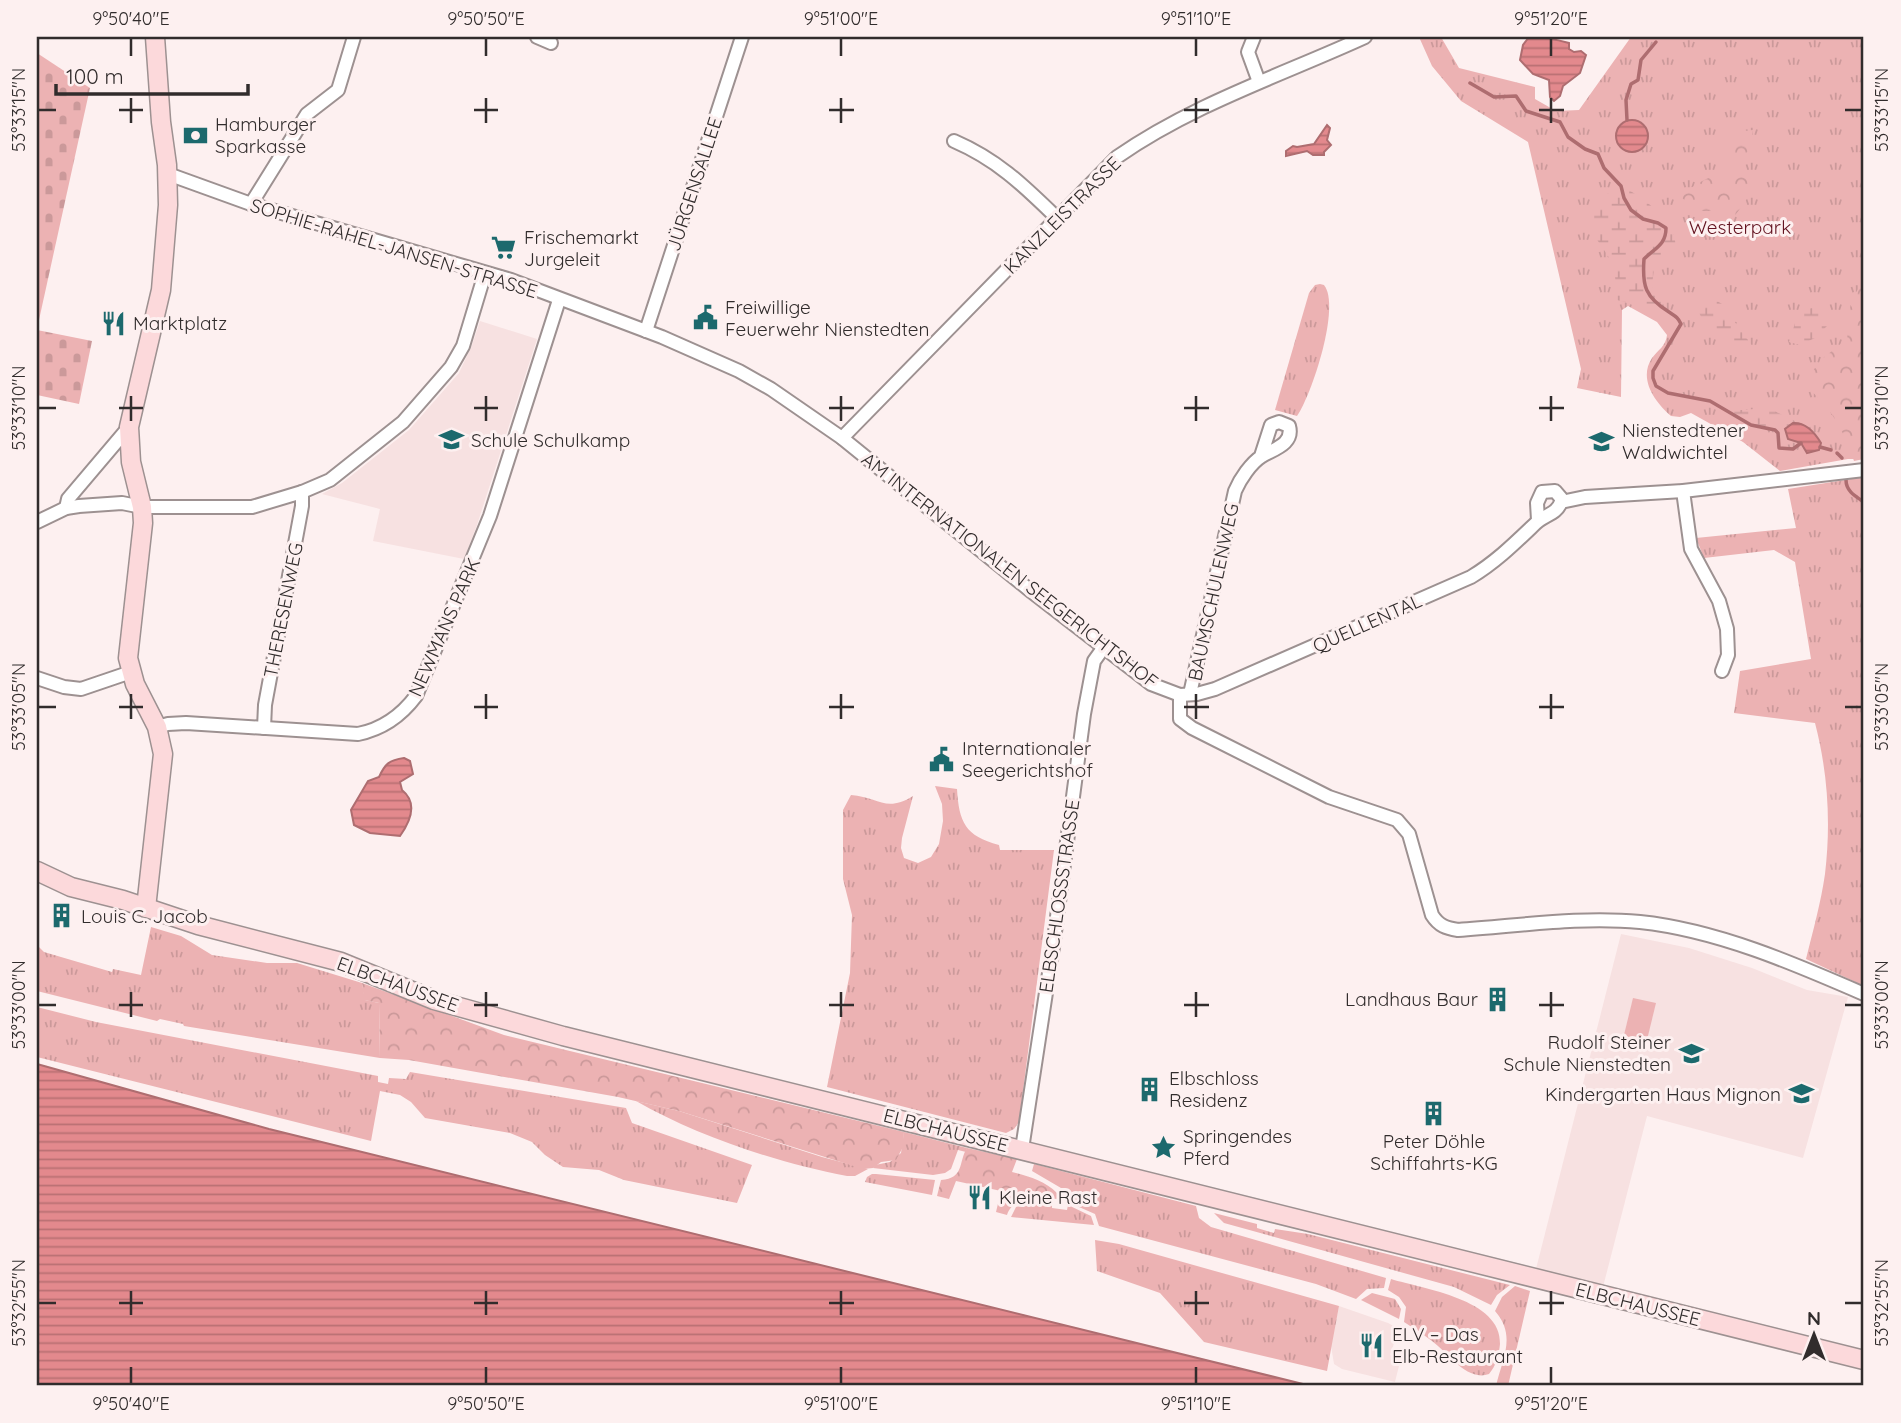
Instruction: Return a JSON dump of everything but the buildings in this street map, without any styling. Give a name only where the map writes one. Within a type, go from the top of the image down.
[{"type":"main road","points":[[146,908],[163,767],[162,741],[158,727],[131,672],[128,645],[141,543],[142,507],[131,463],[129,427],[161,290],[167,223],[168,174],[155,37]]},
{"type":"main road","name":"ELBCHAUSSEE","points":[[37,872],[71,887],[198,925],[341,962],[435,1000],[493,1017],[1864,1360]]},
{"type":"street","points":[[251,204],[307,114],[338,90],[354,37]]},
{"type":"street","points":[[537,37],[551,43]]},
{"type":"street","name":"JÜRGENSALLEE","points":[[646,331],[741,37]]},
{"type":"street","points":[[1254,37],[1248,52],[1259,82]]},
{"type":"street","name":"KANZLEISTRASSE","points":[[842,438],[1117,157],[1214,102],[1366,37]]},
{"type":"street","points":[[954,141],[981,153],[1016,179],[1057,218]]},
{"type":"street","name":"SOPHIE-RAHEL-JANSEN-STRASSE","points":[[168,174],[251,204],[510,280],[646,331],[709,356],[756,379],[842,438]]},
{"type":"street","points":[[37,522],[66,508],[122,503],[142,507],[252,507],[302,492],[339,474],[390,433],[445,376],[463,346],[485,273]]},
{"type":"street","name":"NEWMANS PARK","points":[[158,727],[186,723],[344,735],[370,732],[402,713],[416,696],[479,545],[559,300]]},
{"type":"street","points":[[66,508],[68,499],[129,427]]},
{"type":"street","name":"AM INTERNATIONALEN SEEGERICHTSHOF","points":[[842,438],[1151,684],[1167,692],[1185,695]]},
{"type":"street","name":"BAUMSCHULENWEG","points":[[1185,695],[1235,491],[1261,456]]},
{"type":"street","name":"QUELLENTAL","points":[[1561,502],[1585,497],[1683,491],[1864,470]]},
{"type":"street","name":"QUELLENTAL","points":[[1185,695],[1215,689],[1471,577],[1500,557],[1538,520],[1559,509],[1561,498],[1555,491],[1542,492],[1537,503],[1538,520]]},
{"type":"street","points":[[1683,491],[1690,548],[1719,601],[1727,629],[1728,655],[1721,671]]},
{"type":"street","name":"THERESENWEG","points":[[264,728],[265,705],[302,506],[302,492]]},
{"type":"street","name":"ELBSCHLOSSSTRASSE","points":[[1021,1149],[1054,937],[1083,715],[1094,661],[1104,647]]},
{"type":"street","points":[[37,678],[81,689],[131,672]]},
{"type":"street","points":[[1185,695],[1180,719],[1192,728],[1329,797],[1402,824],[1409,834],[1432,915],[1443,927],[1458,930],[1580,921],[1647,923],[1744,947],[1864,994]]},
{"type":"shaded area","points":[[1529,37],[1569,43],[1569,49],[1574,52],[1581,51],[1586,55],[1580,73],[1563,86],[1560,96],[1554,101],[1550,97],[1549,80],[1533,74],[1520,60],[1523,45]]},
{"type":"shaded area","points":[[1632,120],[1643,125],[1648,136],[1643,147],[1632,152],[1621,147],[1616,136],[1621,125]]},
{"type":"shaded area","points":[[1327,125],[1330,128],[1327,140],[1331,145],[1324,155],[1313,155],[1307,151],[1286,156],[1286,151],[1293,146],[1314,144]]},
{"type":"shaded area","name":"Schule Schulkamp","points":[[480,321],[537,339],[464,559],[373,541],[380,509],[322,494],[342,483],[409,430],[459,373]]},
{"type":"shaded area","points":[[1793,423],[1802,424],[1813,432],[1821,443],[1819,450],[1807,453],[1801,443],[1788,439],[1785,429]]},
{"type":"shaded area","points":[[404,758],[410,761],[413,774],[400,782],[410,801],[411,813],[400,836],[370,833],[354,825],[351,810],[368,781],[379,777],[391,761]]},
{"type":"shaded area","name":"Rudolf Steiner Schule Nienstedten","points":[[1621,934],[1689,948],[1752,968],[1807,990],[1848,997],[1803,1158],[1647,1116],[1603,1287],[1536,1269]]},
{"type":"shaded area","points":[[37,1064],[269,1129],[1311,1386],[37,1386]]},
{"type":"shaded area","points":[[1339,1306],[1399,1329],[1390,1355],[1401,1358],[1395,1382],[1342,1369],[1334,1364],[1331,1346]]},
{"type":"green space","name":"Westerpark","points":[[1419,37],[1441,37],[1459,68],[1535,87],[1535,99],[1556,111],[1579,110],[1631,37],[1864,37],[1864,459],[1848,459],[1780,471],[1743,442],[1691,413],[1680,417],[1671,416],[1650,390],[1647,374],[1652,358],[1663,345],[1667,335],[1657,322],[1628,306],[1622,310],[1621,397],[1577,388],[1581,369],[1528,142],[1461,101],[1432,66]]},
{"type":"green space","points":[[37,53],[90,88],[37,329]]},
{"type":"green space","points":[[1753,130],[1750,149],[1739,162],[1717,155],[1734,132]]},
{"type":"green space","points":[[1744,167],[1749,191],[1728,223],[1716,211],[1702,211],[1680,197],[1710,177]]},
{"type":"green space","points":[[1621,186],[1639,196],[1658,212],[1672,230],[1675,240],[1673,252],[1654,268],[1652,286],[1662,304],[1655,316],[1632,304],[1617,300],[1611,261],[1591,225],[1593,202]]},
{"type":"green space","points":[[1864,280],[1864,459],[1854,461],[1834,418],[1803,383],[1823,358],[1847,339],[1851,300]]},
{"type":"green space","points":[[1315,285],[1324,285],[1328,296],[1327,330],[1317,370],[1297,416],[1275,410],[1309,293]]},
{"type":"green space","points":[[1700,297],[1712,298],[1722,304],[1752,346],[1745,351],[1714,334],[1699,313],[1696,304]]},
{"type":"green space","points":[[1811,308],[1824,310],[1827,326],[1815,338],[1800,345],[1789,342],[1797,317]]},
{"type":"green space","points":[[37,330],[92,341],[79,404],[37,395]]},
{"type":"green space","points":[[1768,408],[1805,426],[1798,423],[1785,429],[1786,435],[1751,425],[1728,411]]},
{"type":"green space","points":[[1864,477],[1864,986],[1806,959],[1823,885],[1828,836],[1825,779],[1815,723],[1734,713],[1740,671],[1811,659],[1795,562],[1774,550],[1704,558],[1696,538],[1796,528],[1788,489]]},
{"type":"green space","points":[[935,786],[957,789],[962,819],[966,826],[978,837],[999,845],[1000,850],[1054,850],[1019,1122],[1014,1129],[1006,1133],[827,1087],[850,973],[852,915],[843,879],[843,810],[851,795],[889,804],[913,796],[901,848],[904,858],[918,863],[931,857],[939,844],[943,821],[942,804]]},
{"type":"green space","points":[[151,927],[181,936],[212,955],[267,963],[297,963],[362,983],[365,1000],[379,1003],[380,1058],[184,1026],[160,1019],[157,1021],[37,991],[37,945],[44,952],[112,972],[113,969],[141,975]]},
{"type":"green space","points":[[362,983],[504,1035],[904,1132],[903,1147],[896,1160],[863,1169],[679,1111],[618,1097],[409,1060],[380,1058],[379,1003],[364,1000]]},
{"type":"green space","points":[[1633,998],[1656,1003],[1646,1044],[1623,1039]]},
{"type":"green space","points":[[37,1007],[96,1022],[378,1076],[378,1082],[388,1084],[389,1078],[406,1079],[410,1072],[626,1108],[632,1123],[752,1165],[737,1203],[624,1180],[599,1170],[563,1167],[532,1142],[510,1133],[425,1118],[411,1102],[400,1095],[380,1091],[371,1141],[37,1057]]},
{"type":"green space","points":[[636,1101],[679,1111],[868,1169],[855,1176],[847,1176],[766,1156],[685,1126]]},
{"type":"green space","points":[[904,1132],[967,1148],[966,1152],[958,1150],[951,1169],[945,1173],[933,1175],[873,1168],[875,1165],[890,1162],[901,1153]]},
{"type":"green space","points":[[967,1148],[1017,1159],[1012,1172],[1047,1185],[1057,1193],[1058,1199],[1036,1198],[1021,1201],[1010,1209],[1007,1215],[996,1212],[1001,1191],[956,1181],[949,1199],[937,1196],[941,1180],[949,1179],[957,1173]]},
{"type":"green space","points":[[1034,1164],[1196,1206],[1199,1218],[1211,1227],[1386,1278],[1384,1288],[1367,1289],[1356,1299],[1316,1284],[1099,1226],[1095,1214],[1063,1200],[1061,1188],[1032,1171]]},
{"type":"green space","points":[[872,1174],[935,1180],[932,1195],[865,1182]]},
{"type":"green space","points":[[1041,1201],[1052,1203],[1052,1208],[1067,1210],[1068,1205],[1091,1216],[1094,1225],[1011,1217],[1016,1207]]},
{"type":"green space","points":[[1214,1213],[1257,1224],[1257,1228],[1274,1233],[1275,1229],[1308,1234],[1510,1285],[1497,1295],[1491,1305],[1454,1287],[1224,1223]]},
{"type":"green space","points":[[1095,1240],[1119,1244],[1339,1306],[1327,1371],[1204,1342],[1160,1293],[1097,1271]]},
{"type":"green space","points":[[1391,1279],[1458,1298],[1488,1316],[1497,1329],[1500,1344],[1497,1360],[1489,1374],[1473,1374],[1466,1370],[1432,1341],[1404,1322],[1406,1307],[1399,1297],[1388,1290]]},
{"type":"green space","points":[[1515,1286],[1530,1291],[1508,1386],[1496,1386],[1507,1339],[1502,1320],[1495,1311],[1502,1297]]},
{"type":"green space","points":[[1372,1293],[1395,1299],[1401,1309],[1399,1319],[1361,1300]]},
{"type":"waterway","points":[[1627,120],[1626,100],[1631,84],[1638,80],[1641,60],[1656,42]]},
{"type":"waterway","points":[[1470,83],[1494,97],[1516,96],[1526,111],[1560,122],[1568,137],[1598,154],[1604,168],[1621,186],[1631,210],[1643,219],[1666,228],[1662,242],[1644,259],[1645,284],[1650,296],[1681,324],[1653,371],[1656,386],[1668,393],[1710,401],[1751,425],[1775,430],[1778,433],[1779,448],[1793,449],[1801,443]]},
{"type":"waterway","points":[[1820,447],[1831,450]]},
{"type":"waterway","points":[[1837,453],[1842,458]]},
{"type":"waterway","points":[[1846,480],[1849,490],[1864,502]]},
{"type":"place","name":"Hamburger Sparkasse","points":[[195,135]]},
{"type":"place","name":"Frischemarkt Jurgeleit","points":[[504,248]]},
{"type":"place","name":"Freiwillige Feuerwehr Nienstedten","points":[[705,318]]},
{"type":"place","name":"Marktplatz","points":[[113,323]]},
{"type":"place","name":"Schule Schulkamp","points":[[451,440]]},
{"type":"place","name":"Nienstedtener Waldwichtel","points":[[1602,441]]},
{"type":"place","name":"Internationaler Seegerichtshof","points":[[942,759]]},
{"type":"place","name":"Louis C. Jacob","points":[[61,916]]},
{"type":"place","name":"Landhaus Baur","points":[[1498,999]]},
{"type":"place","name":"Rudolf Steiner Schule Nienstedten","points":[[1691,1053]]},
{"type":"place","name":"Elbschloss Residenz","points":[[1149,1089]]},
{"type":"place","name":"Kindergarten Haus Mignon","points":[[1801,1094]]},
{"type":"place","name":"Peter Döhle Schiffahrts-KG","points":[[1434,1113]]},
{"type":"place","name":"Springendes Pferd","points":[[1163,1147]]},
{"type":"place","name":"Kleine Rast","points":[[979,1197]]},
{"type":"place","name":"ELV – Das Elb-Restaurant","points":[[1372,1345]]}]
